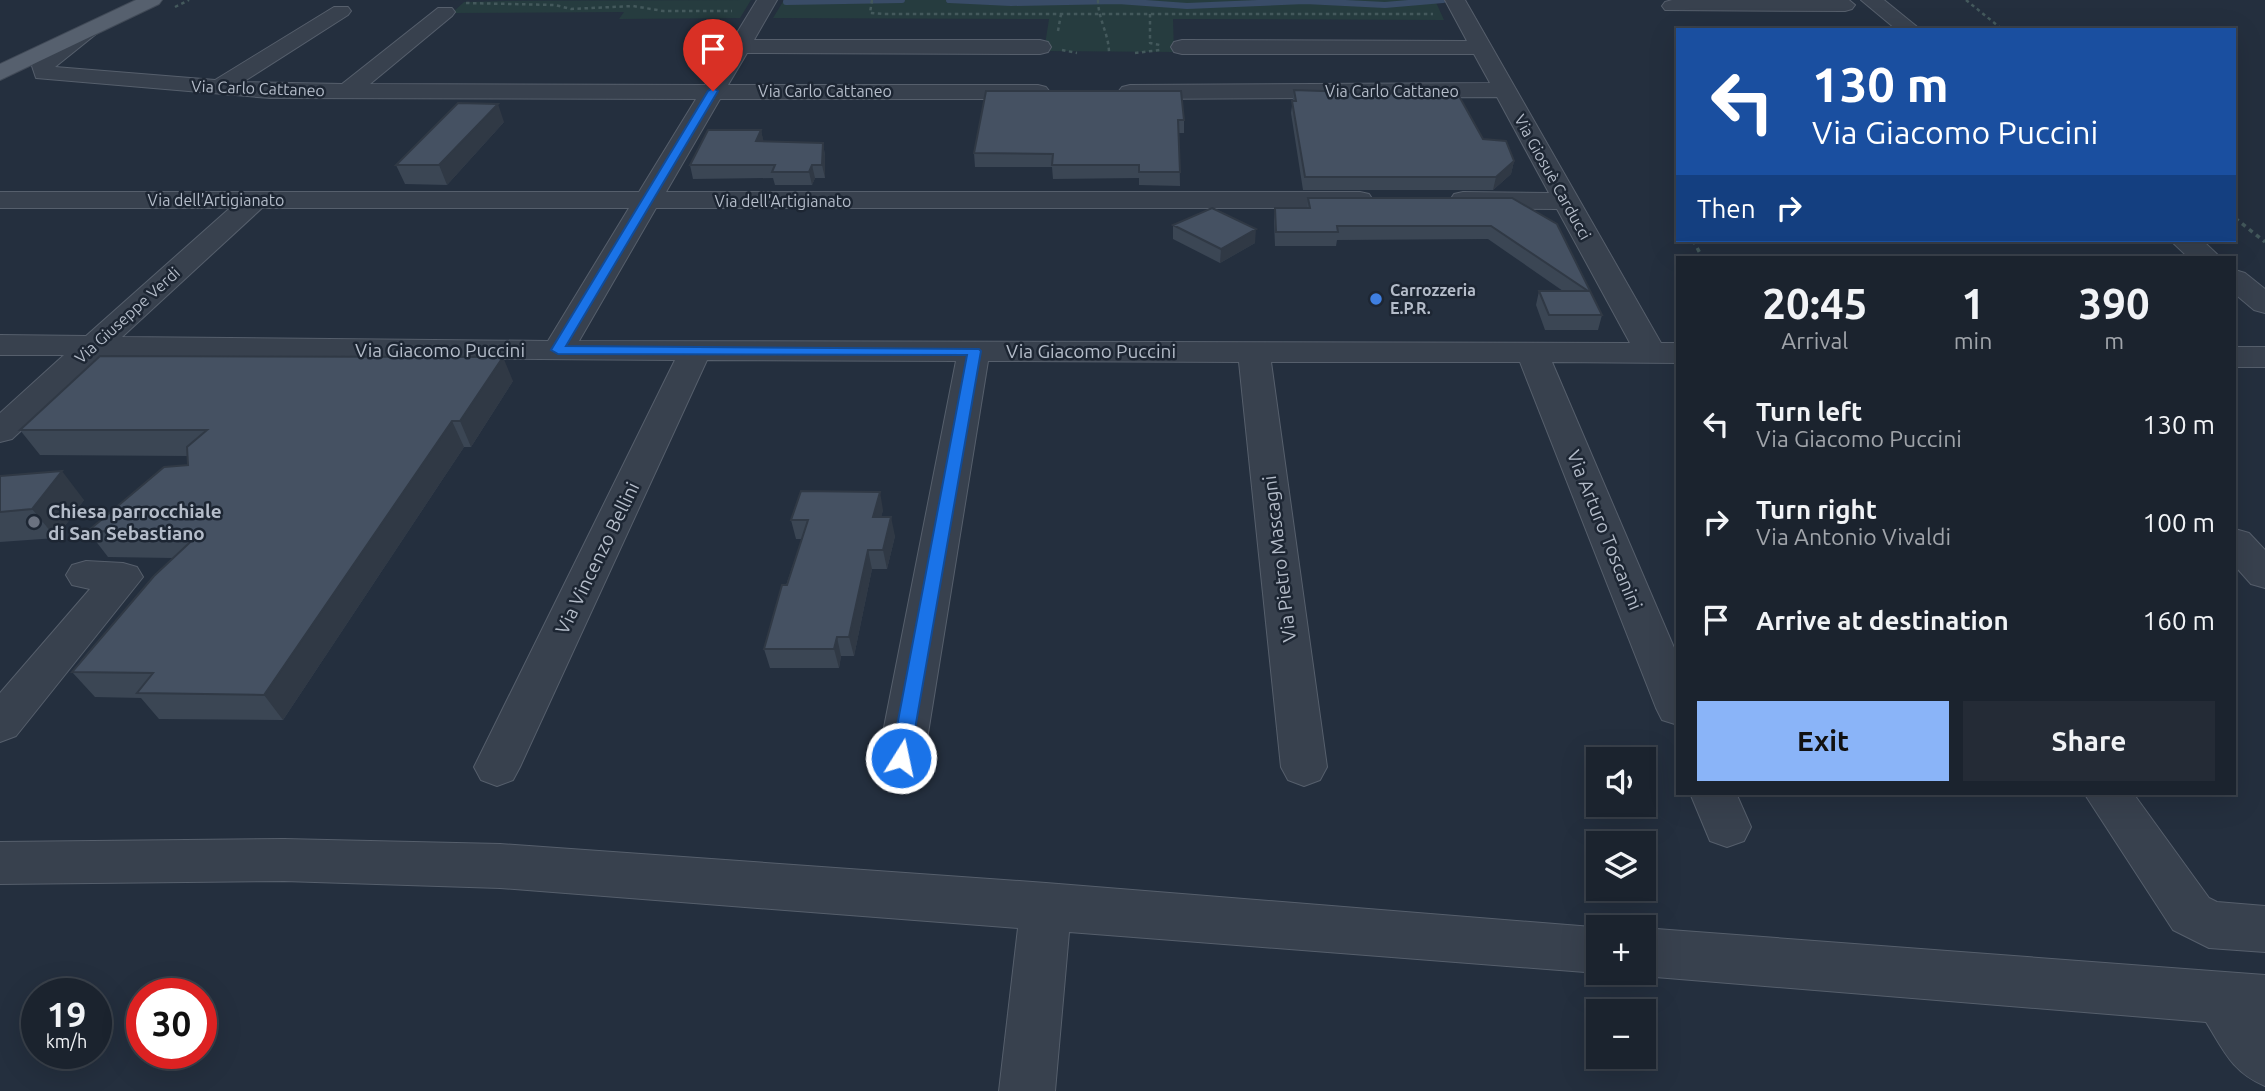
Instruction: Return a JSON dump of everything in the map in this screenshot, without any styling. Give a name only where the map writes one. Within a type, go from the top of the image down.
[{"type":"main road","points":[[0,73],[152,0]]},
{"type":"street","points":[[1871,0],[1908,28]]},
{"type":"street","points":[[1670,3],[1845,5]]},
{"type":"street","points":[[1670,3],[1693,28]]},
{"type":"street","points":[[558,350],[764,5]]},
{"type":"street","name":"Via Giosuè Carducci","points":[[1458,6],[1566,201],[1665,353]]},
{"type":"street","points":[[348,91],[451,7]]},
{"type":"street","points":[[218,88],[341,11]]},
{"type":"street","name":"Via Carlo Cattaneo","points":[[90,30],[53,56],[43,66],[44,73],[218,88],[348,91],[1062,92]]},
{"type":"street","points":[[740,46],[1040,47]]},
{"type":"street","points":[[1182,47],[1482,48]]},
{"type":"street","name":"Via Carlo Cattaneo","points":[[1111,92],[1506,90]]},
{"type":"street","name":"Via dell'Artigianato","points":[[0,200],[1385,201]]},
{"type":"street","name":"Via Giuseppe Verdi","points":[[0,431],[255,200]]},
{"type":"street","points":[[1438,200],[1566,201]]},
{"type":"street","points":[[2187,242],[2205,256]]},
{"type":"street","points":[[2236,280],[2265,304]]},
{"type":"street","name":"Via Giacomo Puccini","points":[[0,345],[558,350],[1665,353]]},
{"type":"street","name":"Via Vincenzo Bellini","points":[[497,766],[696,350]]},
{"type":"street","points":[[901,758],[974,351]]},
{"type":"street","name":"Via Pietro Mascagni","points":[[1254,351],[1304,767]]},
{"type":"street","name":"Via Arturo Toscanini","points":[[1532,353],[1676,703]]},
{"type":"street","points":[[2236,357],[2265,357]]},
{"type":"street","points":[[2236,543],[2265,574]]},
{"type":"street","points":[[0,724],[123,577],[86,575]]},
{"type":"street","points":[[2108,795],[2192,915],[2209,925],[2265,929]]},
{"type":"street","points":[[0,863],[285,860],[500,866],[1586,948]]},
{"type":"street","points":[[1027,1091],[1046,906]]},
{"type":"street","points":[[1656,953],[2243,999],[2245,1035],[2265,1058]]},
{"type":"path","points":[[1098,0],[1097,14],[1110,42],[1109,53]]},
{"type":"path","points":[[1966,0],[2001,28]]},
{"type":"path","points":[[872,2],[870,13],[883,15],[1097,14],[1458,6]]},
{"type":"path","points":[[451,7],[555,5],[583,9],[634,6],[663,11],[764,5]]},
{"type":"path","points":[[2236,219],[2265,242]]},
{"type":"green space","points":[[751,0],[740,18],[619,19],[624,12],[452,13],[464,2],[505,1],[439,1]]},
{"type":"green space","points":[[784,0],[1435,0],[1444,20],[1173,19],[1174,52],[1044,51],[1049,19],[773,18]]},
{"type":"building","points":[[1294,90],[1459,96],[1483,139],[1506,141],[1514,161],[1496,177],[1305,177],[1292,101],[1296,101]]},
{"type":"building","points":[[986,91],[1181,91],[1184,120],[1178,120],[1180,172],[1139,172],[1139,165],[1052,165],[1053,154],[974,153]]},
{"type":"building","points":[[458,103],[498,104],[439,165],[396,165]]},
{"type":"building","points":[[708,130],[761,130],[756,141],[823,143],[822,165],[812,165],[809,172],[772,172],[775,165],[690,165]]},
{"type":"building","points":[[1308,198],[1512,198],[1557,224],[1602,315],[1549,315],[1539,291],[1588,291],[1491,226],[1337,226],[1338,232],[1276,232],[1275,208],[1310,208]]},
{"type":"building","points":[[1212,208],[1256,229],[1221,249],[1173,225]]},
{"type":"building","points":[[100,356],[503,357],[460,421],[452,421],[264,695],[137,693],[153,673],[72,672],[154,576],[200,533],[88,531],[164,467],[188,465],[187,447],[207,430],[20,430]]},
{"type":"building","points":[[62,471],[32,509],[0,512],[0,476]]},
{"type":"building","points":[[801,491],[880,492],[873,517],[891,517],[883,550],[868,550],[849,637],[837,637],[834,649],[764,649],[782,585],[787,585],[808,520],[791,520]]},
{"type":"waterway","points":[[786,2],[902,0]]},
{"type":"waterway","points":[[949,0],[1011,3],[1118,1],[1187,6],[1305,1],[1385,5],[1443,0]]},
{"type":"place","name":"Carrozzeria E.P.R.","points":[[1376,299]]},
{"type":"place","name":"Chiesa parrocchiale di San Sebastiano","points":[[34,522]]},
{"type":"route","points":[[713,91],[558,350],[974,351],[901,758]]}]
